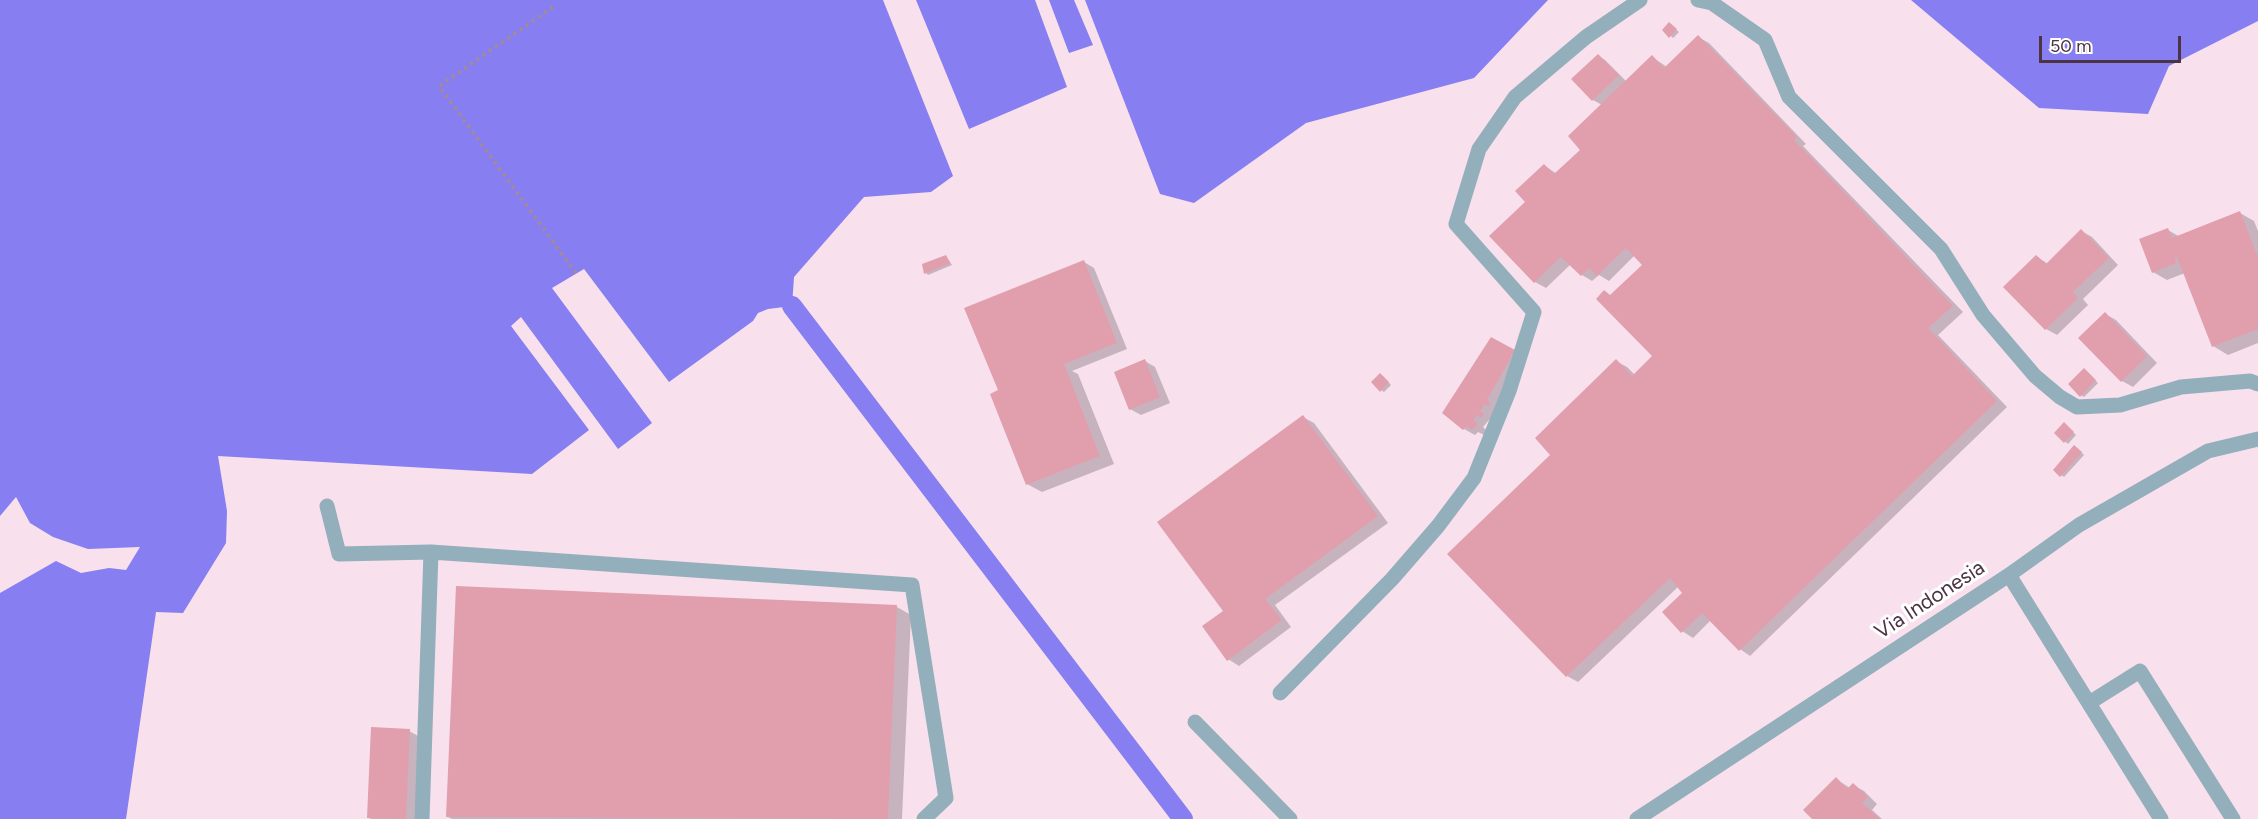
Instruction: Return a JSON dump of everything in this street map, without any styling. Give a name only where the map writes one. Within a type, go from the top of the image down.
[{"type":"street","points":[[1280,693],[1392,579],[1438,526],[1474,478],[1509,392],[1534,312],[1456,224],[1479,149],[1515,97],[1586,37],[1640,0]]},
{"type":"street","points":[[1698,0],[1712,3],[1765,40],[1789,97],[1941,249],[1983,315],[2035,376],[2060,398],[2077,407],[2120,405],[2181,387],[2250,381],[2258,384]]},
{"type":"street","name":"Via Indonesia","points":[[1637,819],[2009,574],[2079,525],[2208,451],[2258,440]]},
{"type":"street","points":[[327,506],[339,554],[431,552],[912,585],[946,798],[924,819]]},
{"type":"street","points":[[422,819],[431,552]]},
{"type":"street","points":[[2009,574],[2161,819]]},
{"type":"street","points":[[2089,703],[2140,671],[2233,819]]},
{"type":"street","points":[[1195,722],[1290,819]]},
{"type":"path","points":[[553,7],[439,86],[576,273]]},
{"type":"shaded area","points":[[0,0],[883,0],[953,176],[931,192],[864,197],[794,277],[792,306],[768,309],[758,313],[753,321],[669,382],[584,269],[552,288],[652,423],[618,449],[521,317],[511,326],[589,430],[532,474],[218,456],[227,511],[226,543],[183,613],[156,612],[126,819],[0,819],[0,593],[56,561],[81,573],[109,568],[126,570],[140,547],[88,549],[53,537],[30,523],[16,497],[0,516]]},
{"type":"shaded area","points":[[916,0],[1035,0],[1067,87],[969,129]]},
{"type":"shaded area","points":[[1049,0],[1074,0],[1093,45],[1069,53]]},
{"type":"shaded area","points":[[1085,0],[1548,0],[1474,78],[1306,123],[1194,203],[1160,194]]},
{"type":"shaded area","points":[[1911,0],[2258,0],[2258,21],[2169,66],[2148,114],[2039,108]]},
{"type":"building","points":[[1669,22],[1677,29],[1669,38],[1662,30]]},
{"type":"building","points":[[1698,35],[1797,137],[1794,140],[1953,306],[1928,328],[1997,401],[1739,651],[1702,613],[1681,633],[1662,612],[1682,593],[1670,578],[1566,677],[1447,554],[1550,455],[1535,438],[1616,359],[1632,376],[1652,356],[1596,299],[1604,290],[1610,295],[1642,265],[1626,248],[1597,276],[1589,268],[1581,276],[1561,257],[1534,283],[1489,236],[1525,202],[1515,191],[1544,164],[1554,174],[1580,150],[1568,136],[1652,55],[1664,68]]},
{"type":"building","points":[[1598,54],[1619,75],[1592,101],[1571,79]]},
{"type":"building","points":[[2240,211],[2258,257],[2258,329],[2212,347],[2177,257],[2175,258],[2176,263],[2152,273],[2139,239],[2168,228],[2172,238]]},
{"type":"building","points":[[2081,229],[2109,258],[2073,292],[2078,298],[2045,330],[2003,287],[2036,255],[2046,264]]},
{"type":"building","points":[[946,255],[950,263],[924,274],[922,264]]},
{"type":"building","points":[[1084,260],[1117,343],[1064,364],[1100,456],[1026,485],[990,394],[998,390],[964,308]]},
{"type":"building","points":[[2105,312],[2147,356],[2121,382],[2078,338]]},
{"type":"building","points":[[1491,337],[1515,350],[1487,400],[1490,402],[1489,406],[1485,404],[1480,411],[1484,414],[1481,418],[1477,415],[1473,420],[1478,424],[1472,430],[1467,426],[1463,430],[1442,413]]},
{"type":"building","points":[[1145,359],[1160,397],[1129,410],[1114,372]]},
{"type":"building","points":[[2084,368],[2096,380],[2080,397],[2068,384]]},
{"type":"building","points":[[1380,373],[1389,382],[1380,392],[1371,382]]},
{"type":"building","points":[[1303,415],[1378,516],[1265,599],[1282,620],[1227,661],[1202,626],[1223,611],[1157,522]]},
{"type":"building","points":[[2064,422],[2074,432],[2064,443],[2054,433]]},
{"type":"building","points":[[2074,445],[2082,452],[2060,477],[2053,470]]},
{"type":"building","points":[[456,586],[897,605],[888,819],[446,817]]},
{"type":"building","points":[[371,727],[410,729],[406,819],[367,818]]},
{"type":"building","points":[[1836,777],[1847,789],[1853,783],[1868,797],[1862,803],[1880,819],[1812,819],[1803,810]]},
{"type":"waterway","points":[[792,306],[1183,819]]}]
